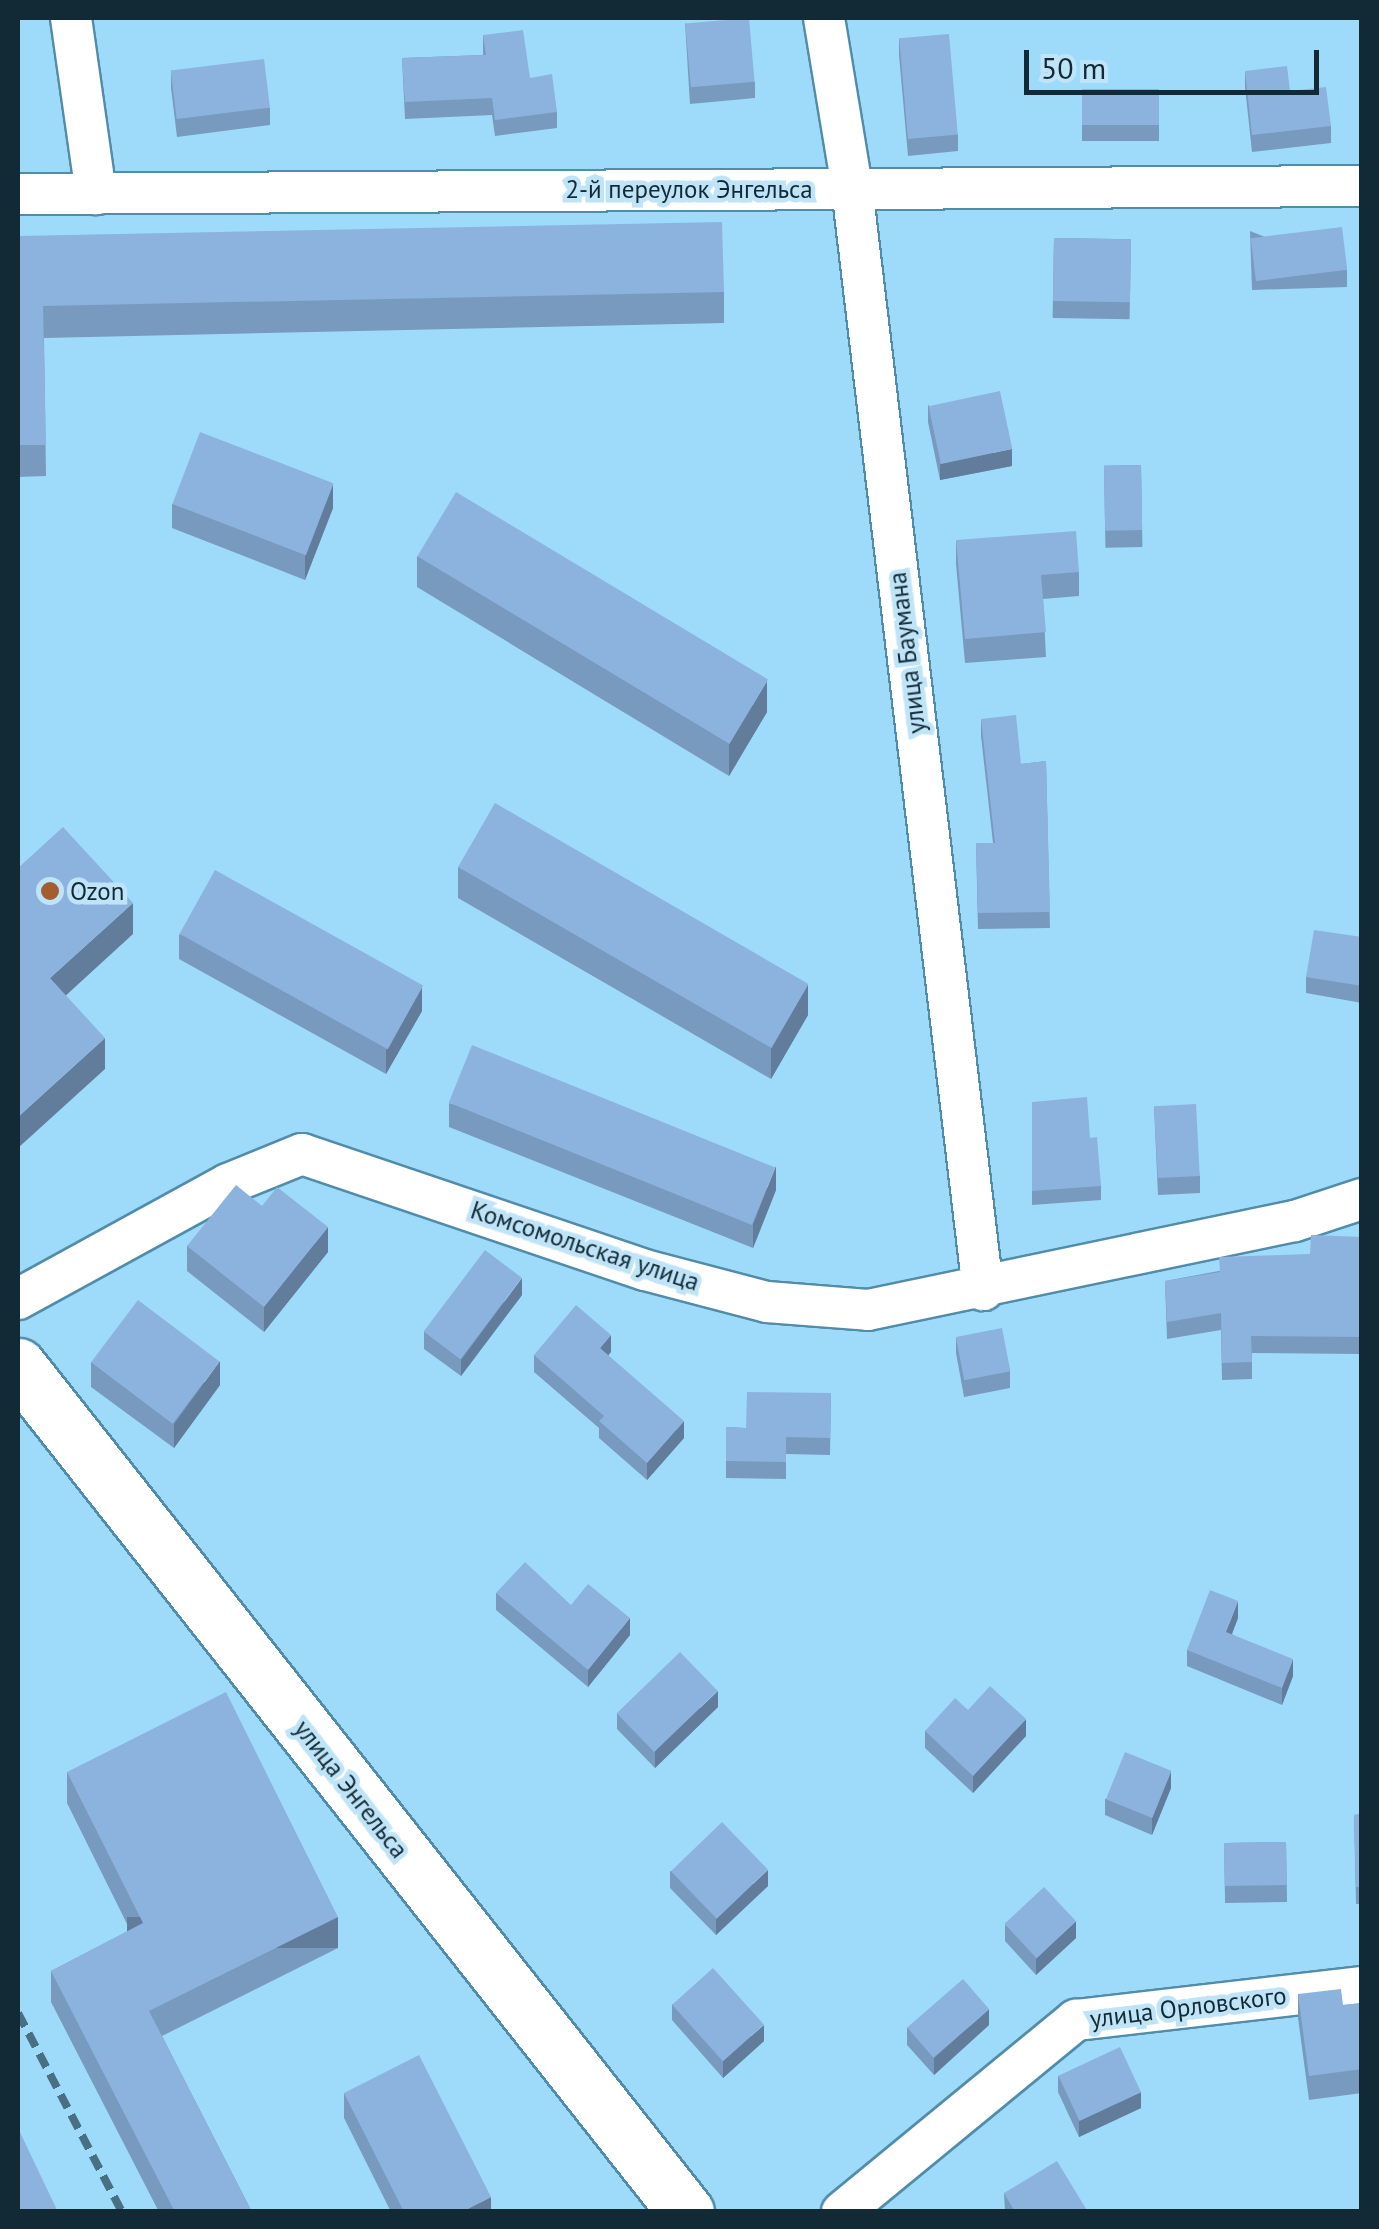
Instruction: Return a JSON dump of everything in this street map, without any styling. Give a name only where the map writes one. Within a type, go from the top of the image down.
[{"type":"street","points":[[71,18],[96,194]]},
{"type":"street","name":"улица Баумана","points":[[824,18],[852,188],[983,1290]]},
{"type":"street","name":"2-й переулок Энгельса","points":[[18,194],[1362,186]]},
{"type":"street","name":"Комсомольская улица","points":[[18,1299],[228,1184],[302,1154],[645,1270],[767,1302],[868,1310],[983,1290],[1295,1221],[1362,1199]]},
{"type":"street","name":"улица Энгельса","points":[[18,1366],[686,2212]]},
{"type":"street","name":"улица Орловского","points":[[842,2212],[1076,2020],[1362,1987]]},
{"type":"building","points":[[749,18],[755,82],[691,87],[685,24]]},
{"type":"building","points":[[523,30],[530,78],[552,74],[557,112],[495,120],[492,98],[405,102],[402,58],[486,55],[483,35]]},
{"type":"building","points":[[949,34],[958,135],[908,139],[899,38]]},
{"type":"building","points":[[264,59],[270,108],[177,119],[171,70]]},
{"type":"building","points":[[1287,66],[1290,91],[1326,87],[1331,126],[1252,135],[1245,71]]},
{"type":"building","points":[[1082,89],[1159,89],[1159,125],[1082,125]]},
{"type":"building","points":[[722,222],[724,292],[43,306],[46,445],[18,445],[18,236]]},
{"type":"building","points":[[1342,227],[1347,270],[1256,281],[1251,238]]},
{"type":"building","points":[[1054,238],[1131,239],[1130,302],[1053,301]]},
{"type":"building","points":[[1000,391],[1012,449],[941,464],[929,406]]},
{"type":"building","points":[[200,432],[334,483],[306,555],[172,504]]},
{"type":"building","points":[[1141,465],[1142,530],[1105,531],[1104,466]]},
{"type":"building","points":[[456,492],[768,679],[729,744],[417,556]]},
{"type":"building","points":[[1076,531],[1079,572],[1041,575],[1046,632],[965,639],[956,540]]},
{"type":"building","points":[[1016,715],[1021,764],[1046,761],[1050,912],[978,913],[976,843],[995,843],[981,719]]},
{"type":"building","points":[[495,803],[809,984],[772,1048],[458,867]]},
{"type":"building","points":[[63,827],[133,903],[50,978],[105,1038],[18,1117],[18,868]]},
{"type":"building","points":[[215,870],[423,985],[388,1049],[180,934]]},
{"type":"building","points":[[1314,930],[1362,937],[1362,986],[1306,977]]},
{"type":"building","points":[[472,1045],[775,1167],[752,1225],[449,1102]]},
{"type":"building","points":[[1087,1097],[1090,1138],[1097,1137],[1101,1186],[1032,1191],[1032,1102]]},
{"type":"building","points":[[1196,1104],[1200,1176],[1158,1178],[1154,1106]]},
{"type":"building","points":[[236,1185],[262,1206],[277,1187],[328,1227],[264,1307],[187,1246]]},
{"type":"building","points":[[1311,1235],[1362,1237],[1362,1337],[1251,1336],[1252,1362],[1222,1363],[1221,1313],[1167,1322],[1165,1281],[1220,1272],[1219,1257],[1310,1254]]},
{"type":"building","points":[[485,1250],[522,1278],[460,1359],[424,1331]]},
{"type":"building","points":[[138,1300],[219,1361],[173,1424],[91,1362]]},
{"type":"building","points":[[576,1305],[611,1335],[600,1348],[684,1421],[647,1463],[599,1421],[604,1416],[534,1355]]},
{"type":"building","points":[[1002,1328],[1010,1371],[964,1380],[956,1337]]},
{"type":"building","points":[[747,1392],[831,1393],[830,1438],[786,1437],[786,1462],[726,1461],[726,1427],[746,1428]]},
{"type":"building","points":[[525,1562],[571,1605],[588,1584],[630,1618],[588,1670],[496,1593]]},
{"type":"building","points":[[1210,1590],[1238,1601],[1226,1632],[1293,1659],[1282,1688],[1187,1650]]},
{"type":"building","points":[[680,1652],[718,1691],[654,1752],[617,1713]]},
{"type":"building","points":[[990,1686],[1026,1719],[973,1776],[925,1731],[955,1698],[968,1710]]},
{"type":"building","points":[[226,1692],[338,1917],[149,2011],[252,2212],[175,2212],[51,1971],[143,1923],[67,1772]]},
{"type":"building","points":[[1125,1752],[1171,1771],[1152,1818],[1106,1799]]},
{"type":"building","points":[[1362,1814],[1362,1887],[1356,1887],[1354,1815]]},
{"type":"building","points":[[722,1822],[768,1869],[717,1919],[671,1871]]},
{"type":"building","points":[[1286,1842],[1287,1885],[1225,1886],[1224,1843]]},
{"type":"building","points":[[1044,1887],[1076,1921],[1037,1958],[1005,1924]]},
{"type":"building","points":[[713,1968],[764,2024],[723,2061],[672,2005]]},
{"type":"building","points":[[963,1979],[989,2009],[933,2058],[907,2028]]},
{"type":"building","points":[[1341,1989],[1343,2005],[1362,2003],[1362,2069],[1309,2076],[1298,1994]]},
{"type":"building","points":[[1120,2047],[1141,2092],[1080,2121],[1058,2076]]},
{"type":"building","points":[[419,2055],[491,2197],[462,2212],[404,2212],[344,2093]]},
{"type":"building","points":[[18,2128],[58,2212],[18,2212]]},
{"type":"building","points":[[1057,2161],[1088,2212],[1015,2212],[1004,2193]]},
{"type":"railway","points":[[18,2013],[122,2212]]},
{"type":"place","name":"Ozon","points":[[50,891]]}]
